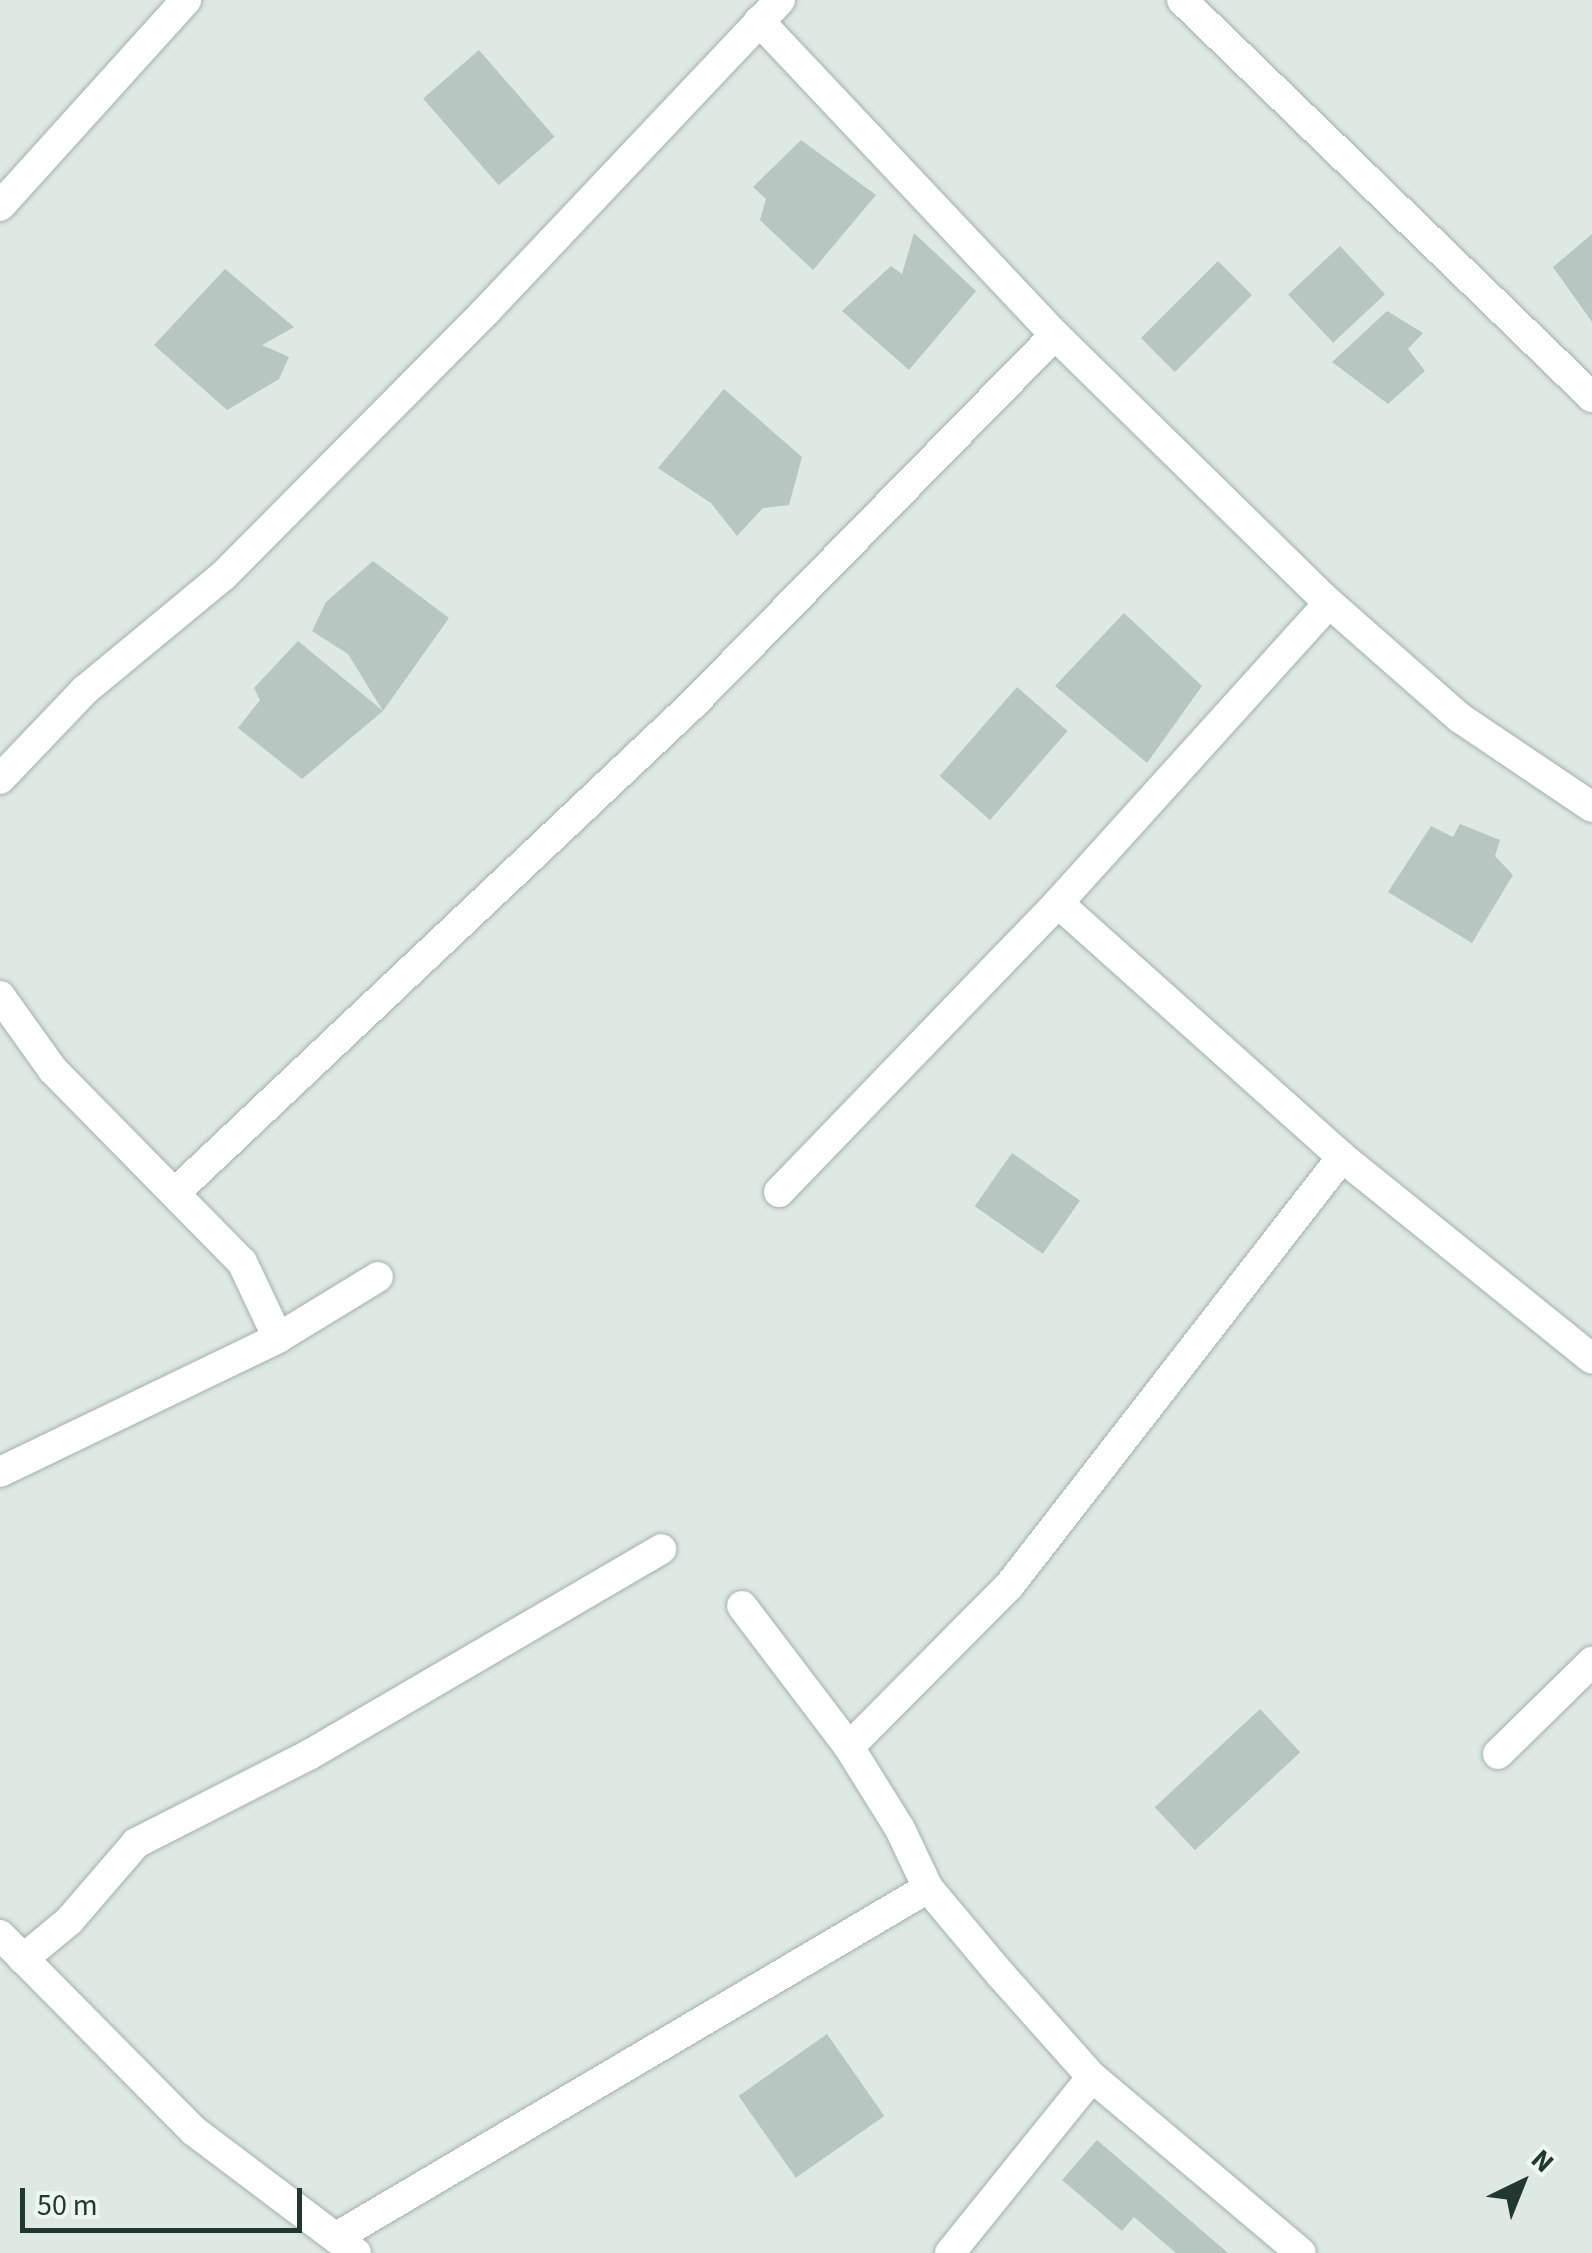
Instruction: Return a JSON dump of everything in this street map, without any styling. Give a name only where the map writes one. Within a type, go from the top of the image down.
[{"type":"street","points":[[0,206],[186,0]]},
{"type":"street","points":[[1182,0],[1592,397]]},
{"type":"street","points":[[0,779],[85,690],[223,576],[486,311],[770,11],[1056,334],[1329,602],[1460,718],[1592,807]]},
{"type":"street","points":[[178,1190],[692,705],[1056,334]]},
{"type":"street","points":[[779,1192],[1058,903],[1329,602]]},
{"type":"street","points":[[1058,903],[1342,1157],[1592,1360]]},
{"type":"street","points":[[4,1013],[54,1070],[178,1190],[242,1262],[278,1338]]},
{"type":"street","points":[[848,1747],[1010,1586],[1342,1157]]},
{"type":"street","points":[[0,1472],[278,1338],[378,1277]]},
{"type":"street","points":[[23,1959],[70,1920],[136,1843],[309,1756],[661,1548]]},
{"type":"street","points":[[742,1606],[848,1747],[900,1829],[928,1888],[1092,2077],[1302,2253]]},
{"type":"street","points":[[1498,1754],[1592,1662]]},
{"type":"street","points":[[0,1936],[194,2132],[291,2208],[348,2244],[928,1888]]},
{"type":"street","points":[[950,2253],[1092,2077]]},
{"type":"building","points":[[479,50],[554,137],[499,185],[423,99]]},
{"type":"building","points":[[801,140],[876,195],[813,270],[760,220],[766,199],[753,187]]},
{"type":"building","points":[[914,233],[976,291],[909,370],[842,311],[891,266],[902,274]]},
{"type":"building","points":[[1592,234],[1592,322],[1553,267]]},
{"type":"building","points":[[1340,246],[1385,294],[1333,343],[1288,294]]},
{"type":"building","points":[[1218,261],[1252,295],[1175,372],[1141,338]]},
{"type":"building","points":[[225,269],[294,327],[262,345],[289,357],[279,379],[227,410],[154,345]]},
{"type":"building","points":[[1387,311],[1423,333],[1408,349],[1425,371],[1388,404],[1332,362]]},
{"type":"building","points":[[724,389],[802,457],[789,505],[763,508],[737,536],[711,503],[658,468]]},
{"type":"building","points":[[373,561],[449,618],[383,711],[348,654],[312,631],[326,602]]},
{"type":"building","points":[[1124,613],[1202,686],[1147,763],[1055,686]]},
{"type":"building","points":[[298,641],[383,711],[302,779],[238,728],[260,700],[254,688]]},
{"type":"building","points":[[1017,687],[1068,731],[990,820],[940,776]]},
{"type":"building","points":[[1460,824],[1500,840],[1495,856],[1513,875],[1472,943],[1388,892],[1431,826],[1453,837]]},
{"type":"building","points":[[1012,1153],[1080,1201],[1043,1254],[975,1206]]},
{"type":"building","points":[[1260,1709],[1300,1752],[1195,1850],[1155,1807]]},
{"type":"building","points":[[827,2034],[884,2116],[796,2178],[739,2096]]},
{"type":"building","points":[[1097,2140],[1228,2253],[1176,2253],[1134,2217],[1122,2231],[1062,2180]]}]
